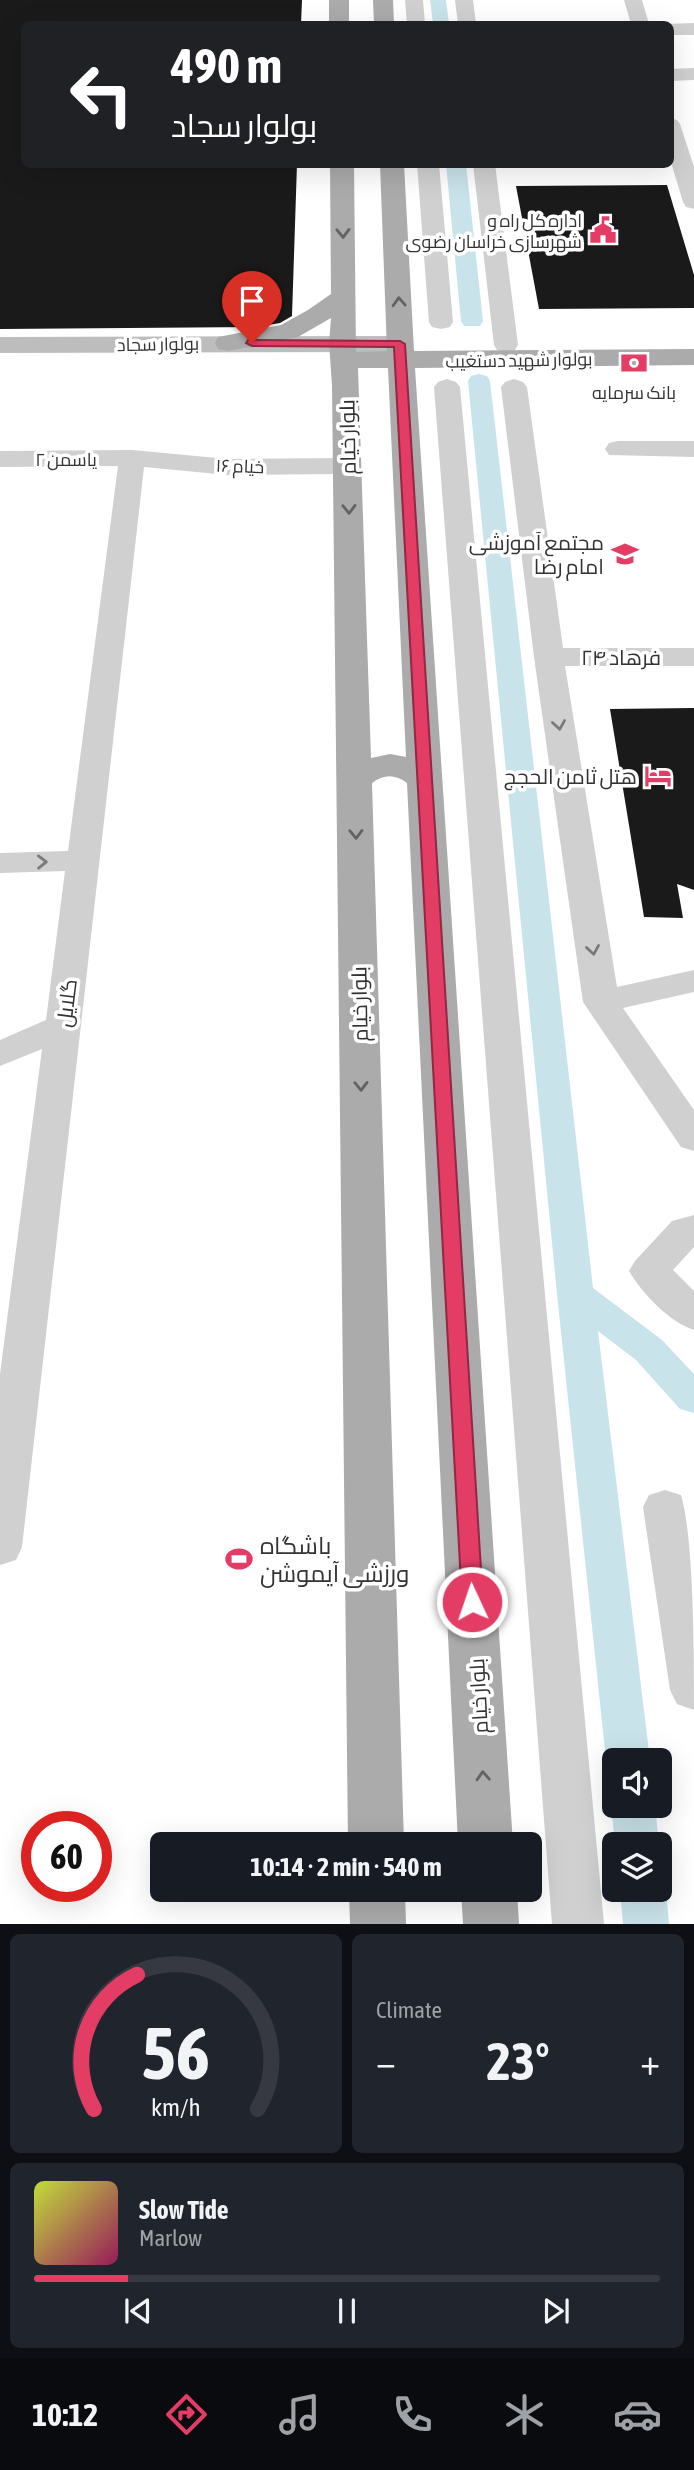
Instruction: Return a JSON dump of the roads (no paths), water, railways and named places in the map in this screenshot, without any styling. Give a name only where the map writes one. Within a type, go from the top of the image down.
[{"type":"main road","points":[[339,0],[339,21]]},
{"type":"main road","points":[[383,0],[384,21]]},
{"type":"main road","name":"بلوار خیام","points":[[342,168],[343,352],[355,779],[376,1832]]},
{"type":"main road","name":"بلوار خیام","points":[[392,168],[402,385],[485,1832]]},
{"type":"main road","points":[[228,343],[289,331],[317,316],[344,296]]},
{"type":"main road","name":"بولوار شهید دستغیب","points":[[401,353],[506,345],[694,341]]},
{"type":"main road","name":"بولوار سجاد","points":[[0,345],[228,343],[343,352]]},
{"type":"main road","name":"بولوار شهید دستغیب","points":[[343,352],[694,357]]},
{"type":"main road","name":"بولوار سجاد","points":[[0,363],[343,352]]},
{"type":"main road","points":[[355,779],[369,769],[390,765],[412,770],[425,780]]},
{"type":"main road","points":[[377,1902],[378,1924]]},
{"type":"main road","points":[[490,1902],[491,1924]]},
{"type":"street","points":[[414,0],[416,21]]},
{"type":"street","points":[[464,0],[467,21]]},
{"type":"street","points":[[633,0],[639,21]]},
{"type":"street","points":[[674,29],[694,29]]},
{"type":"street","points":[[674,75],[694,74]]},
{"type":"street","points":[[674,132],[688,162],[694,202]]},
{"type":"street","points":[[428,168],[441,322]]},
{"type":"street","points":[[484,168],[506,345]]},
{"type":"street","points":[[447,387],[578,1924]]},
{"type":"street","points":[[513,387],[549,657],[601,1002],[694,1138]]},
{"type":"street","points":[[618,449],[694,449]]},
{"type":"street","name":"خیام ۱۶","points":[[132,458],[228,467],[348,466]]},
{"type":"street","name":"یاسمن ۲","points":[[0,459],[132,458]]},
{"type":"street","name":"گلایل","points":[[0,1548],[8,1421],[63,1026],[132,458]]},
{"type":"street","name":"فرهاد ۲۴","points":[[549,657],[694,657]]},
{"type":"street","points":[[0,863],[83,861]]},
{"type":"street","points":[[601,1002],[694,981]]},
{"type":"street","points":[[0,1054],[63,1026]]},
{"type":"street","points":[[690,1230],[649,1271],[694,1315]]},
{"type":"street","points":[[665,1507],[694,1690]]},
{"type":"waterway","points":[[438,0],[441,21]]},
{"type":"waterway","points":[[456,168],[472,321]]},
{"type":"waterway","points":[[479,381],[575,1294]]},
{"type":"waterway","points":[[575,1294],[649,1350],[694,1399]]},
{"type":"waterway","points":[[575,1294],[627,1748]]},
{"type":"waterway","points":[[634,1818],[636,1832]]},
{"type":"waterway","points":[[644,1902],[646,1924]]},
{"type":"place","name":"اداره کل راه و شهرسازی خراسان رضوی","points":[[603,230]]},
{"type":"place","name":"بانک سرمایه","points":[[634,363]]},
{"type":"place","name":"مجتمع آموزشی امام رضا","points":[[625,554]]},
{"type":"place","name":"هتل ثامن الحجج","points":[[658,776]]},
{"type":"place","name":"باشگاه ورزشی آیموشن","points":[[239,1559]]}]
